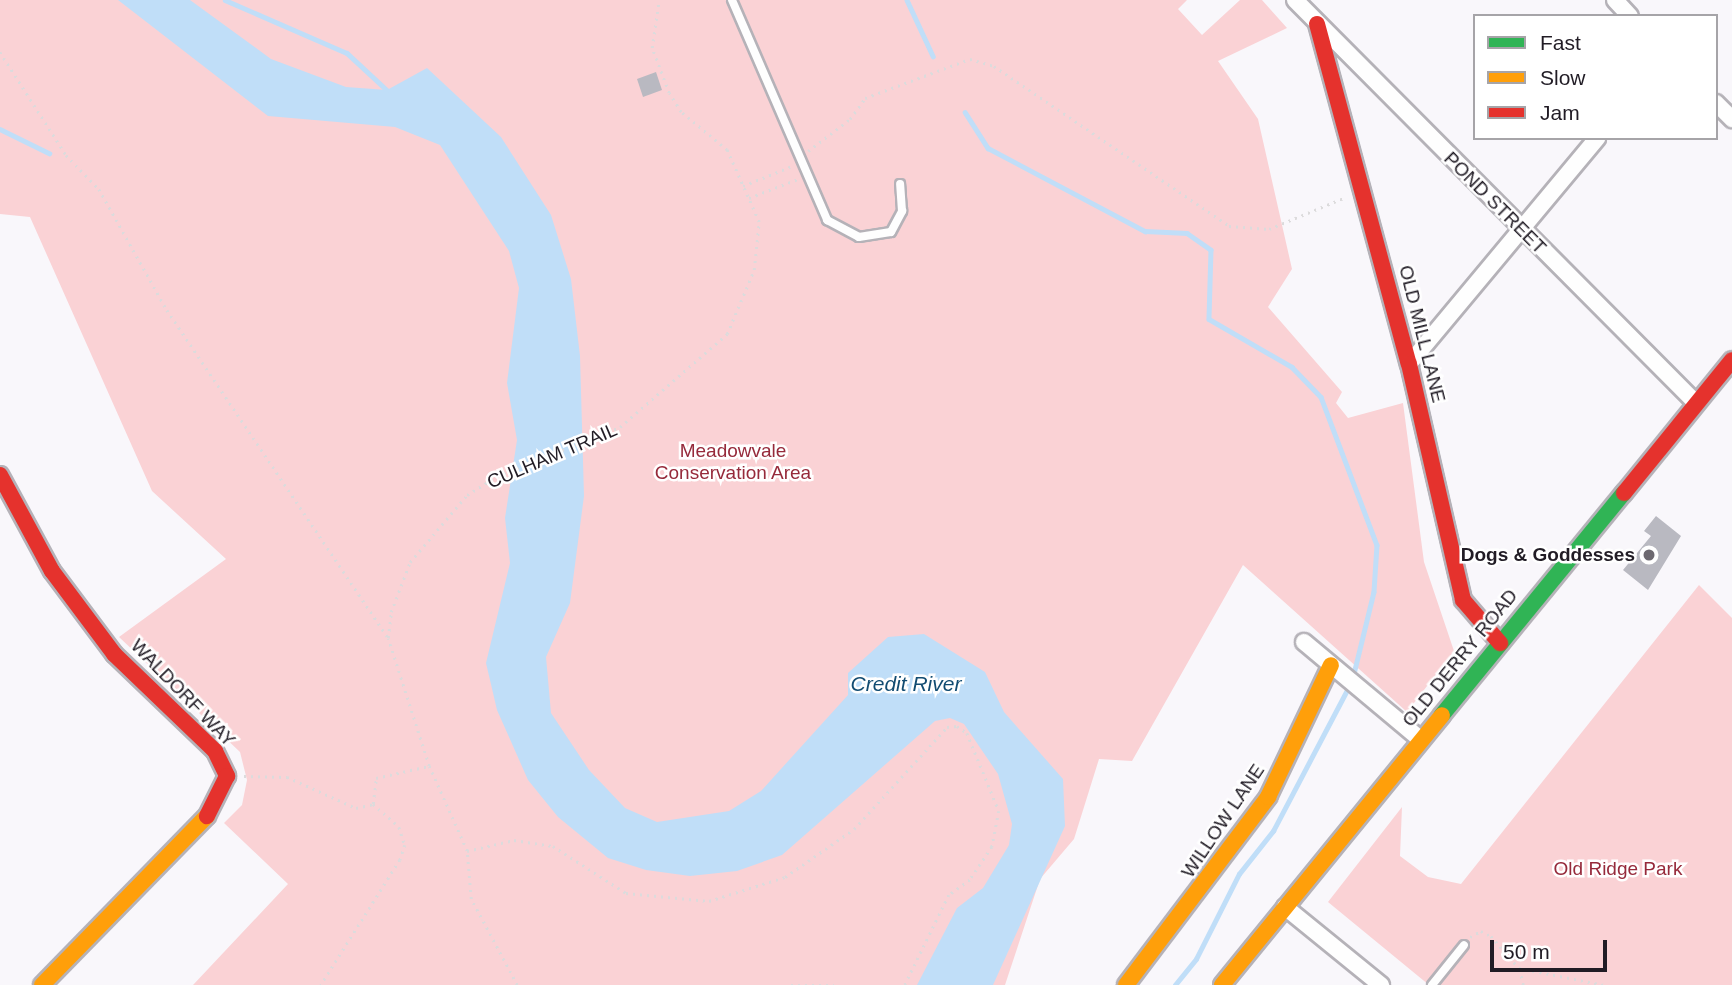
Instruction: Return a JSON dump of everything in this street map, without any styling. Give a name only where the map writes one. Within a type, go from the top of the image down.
[{"type":"street","name":"POND STREET","points":[[1295,0],[1696,403]]},
{"type":"street","points":[[1615,0],[1628,14]]},
{"type":"street","name":"OLD MILL LANE","points":[[1317,24],[1409,364],[1463,600],[1500,643]]},
{"type":"street","points":[[1718,105],[1732,119]]},
{"type":"street","points":[[1409,364],[1595,140]]},
{"type":"street","name":"OLD DERRY ROAD","points":[[1222,985],[1420,739],[1732,360]]},
{"type":"street","name":"WALDORF WAY","points":[[0,475],[52,571],[114,654],[215,751],[227,776],[215,808],[42,985]]},
{"type":"street","points":[[1304,642],[1420,739]]},
{"type":"street","name":"WILLOW LANE","points":[[1126,985],[1268,797],[1336,669]]},
{"type":"street","points":[[1285,907],[1381,985]]},
{"type":"lane","points":[[732,0],[804,176],[827,220],[859,237],[891,232],[902,211],[900,184]]},
{"type":"lane","points":[[1432,985],[1464,945]]},
{"type":"path","name":"CULHAM TRAIL","points":[[517,985],[480,925],[467,851],[429,766],[388,638],[391,612],[410,562],[467,495],[640,415],[727,334],[760,244],[749,198],[727,150],[681,112],[669,93],[652,48],[659,0]]},
{"type":"path","points":[[0,52],[66,155],[99,189],[167,310],[388,638]]},
{"type":"path","points":[[743,186],[798,162],[850,119],[865,98],[970,59],[994,66],[1228,226],[1269,229],[1364,192]]},
{"type":"path","points":[[749,198],[804,176]]},
{"type":"path","points":[[467,851],[514,840],[553,846],[626,893],[709,901],[785,877],[855,830],[947,727],[957,726],[967,733],[999,811],[992,847],[970,880],[949,895],[905,985]]},
{"type":"path","points":[[373,804],[376,778],[429,766]]},
{"type":"path","points":[[227,776],[277,775],[356,808],[373,804]]},
{"type":"path","points":[[321,985],[405,845],[399,827],[373,804]]},
{"type":"path","points":[[1464,945],[1481,931],[1520,968],[1604,985]]},
{"type":"path","points":[[1520,968],[1524,985]]},
{"type":"path","points":[[791,985],[834,985]]},
{"type":"green space","name":"Meadowvale Conservation Area","points":[[0,0],[1187,0],[1178,9],[1202,35],[1240,0],[1262,0],[1287,28],[1218,61],[1258,119],[1292,269],[1268,307],[1342,392],[1336,403],[1348,418],[1403,403],[1424,562],[1454,651],[1407,712],[1243,565],[1132,761],[1099,759],[1074,839],[1040,879],[1005,985],[193,985],[288,884],[224,823],[242,805],[247,780],[240,752],[119,637],[226,559],[152,491],[30,217],[0,214]]},
{"type":"green space","name":"Old Ridge Park","points":[[1699,585],[1732,618],[1732,985],[1429,985],[1328,902],[1402,807],[1400,856],[1428,877],[1461,884]]},
{"type":"water","name":"Credit River","points":[[118,0],[190,0],[271,59],[346,87],[387,90],[427,68],[501,137],[551,215],[571,279],[580,356],[584,496],[570,603],[546,657],[551,713],[589,770],[625,808],[657,822],[729,811],[761,791],[848,695],[848,673],[888,637],[924,634],[985,672],[1004,712],[1063,779],[1065,826],[993,985],[917,985],[957,908],[983,888],[1009,845],[1012,824],[998,774],[964,724],[950,718],[935,721],[782,855],[737,871],[690,876],[646,870],[608,858],[558,817],[528,780],[497,710],[486,663],[510,563],[505,518],[517,440],[507,383],[519,288],[509,251],[440,145],[395,127],[268,116]]},
{"type":"building","points":[[656,72],[662,90],[643,97],[637,79]]},
{"type":"building","points":[[1656,516],[1681,536],[1648,590],[1623,570],[1651,536],[1644,531]]},
{"type":"waterway","points":[[225,0],[347,53],[387,90]]},
{"type":"waterway","points":[[907,0],[933,56]]},
{"type":"waterway","points":[[965,112],[988,148],[1145,231],[1187,233],[1211,250],[1209,319],[1292,367],[1321,397],[1377,545],[1374,592],[1353,678]]},
{"type":"waterway","points":[[0,129],[49,153]]},
{"type":"waterway","points":[[1175,985],[1196,959],[1239,874],[1273,831],[1349,686]]},
{"type":"traffic: fast","points":[[1442,715],[1624,493]]},
{"type":"traffic: slow","points":[[1126,985],[1268,797],[1331,665]]},
{"type":"traffic: slow","points":[[1222,985],[1442,715]]},
{"type":"traffic: slow","points":[[42,985],[207,816]]},
{"type":"traffic: jam","points":[[1317,24],[1409,364],[1463,600],[1500,643]]},
{"type":"traffic: jam","points":[[1624,493],[1732,360]]},
{"type":"traffic: jam","points":[[0,475],[52,571],[114,654],[215,751],[227,776],[207,816]]},
{"type":"place","name":"Dogs & Goddesses","points":[[1649,555]]}]
